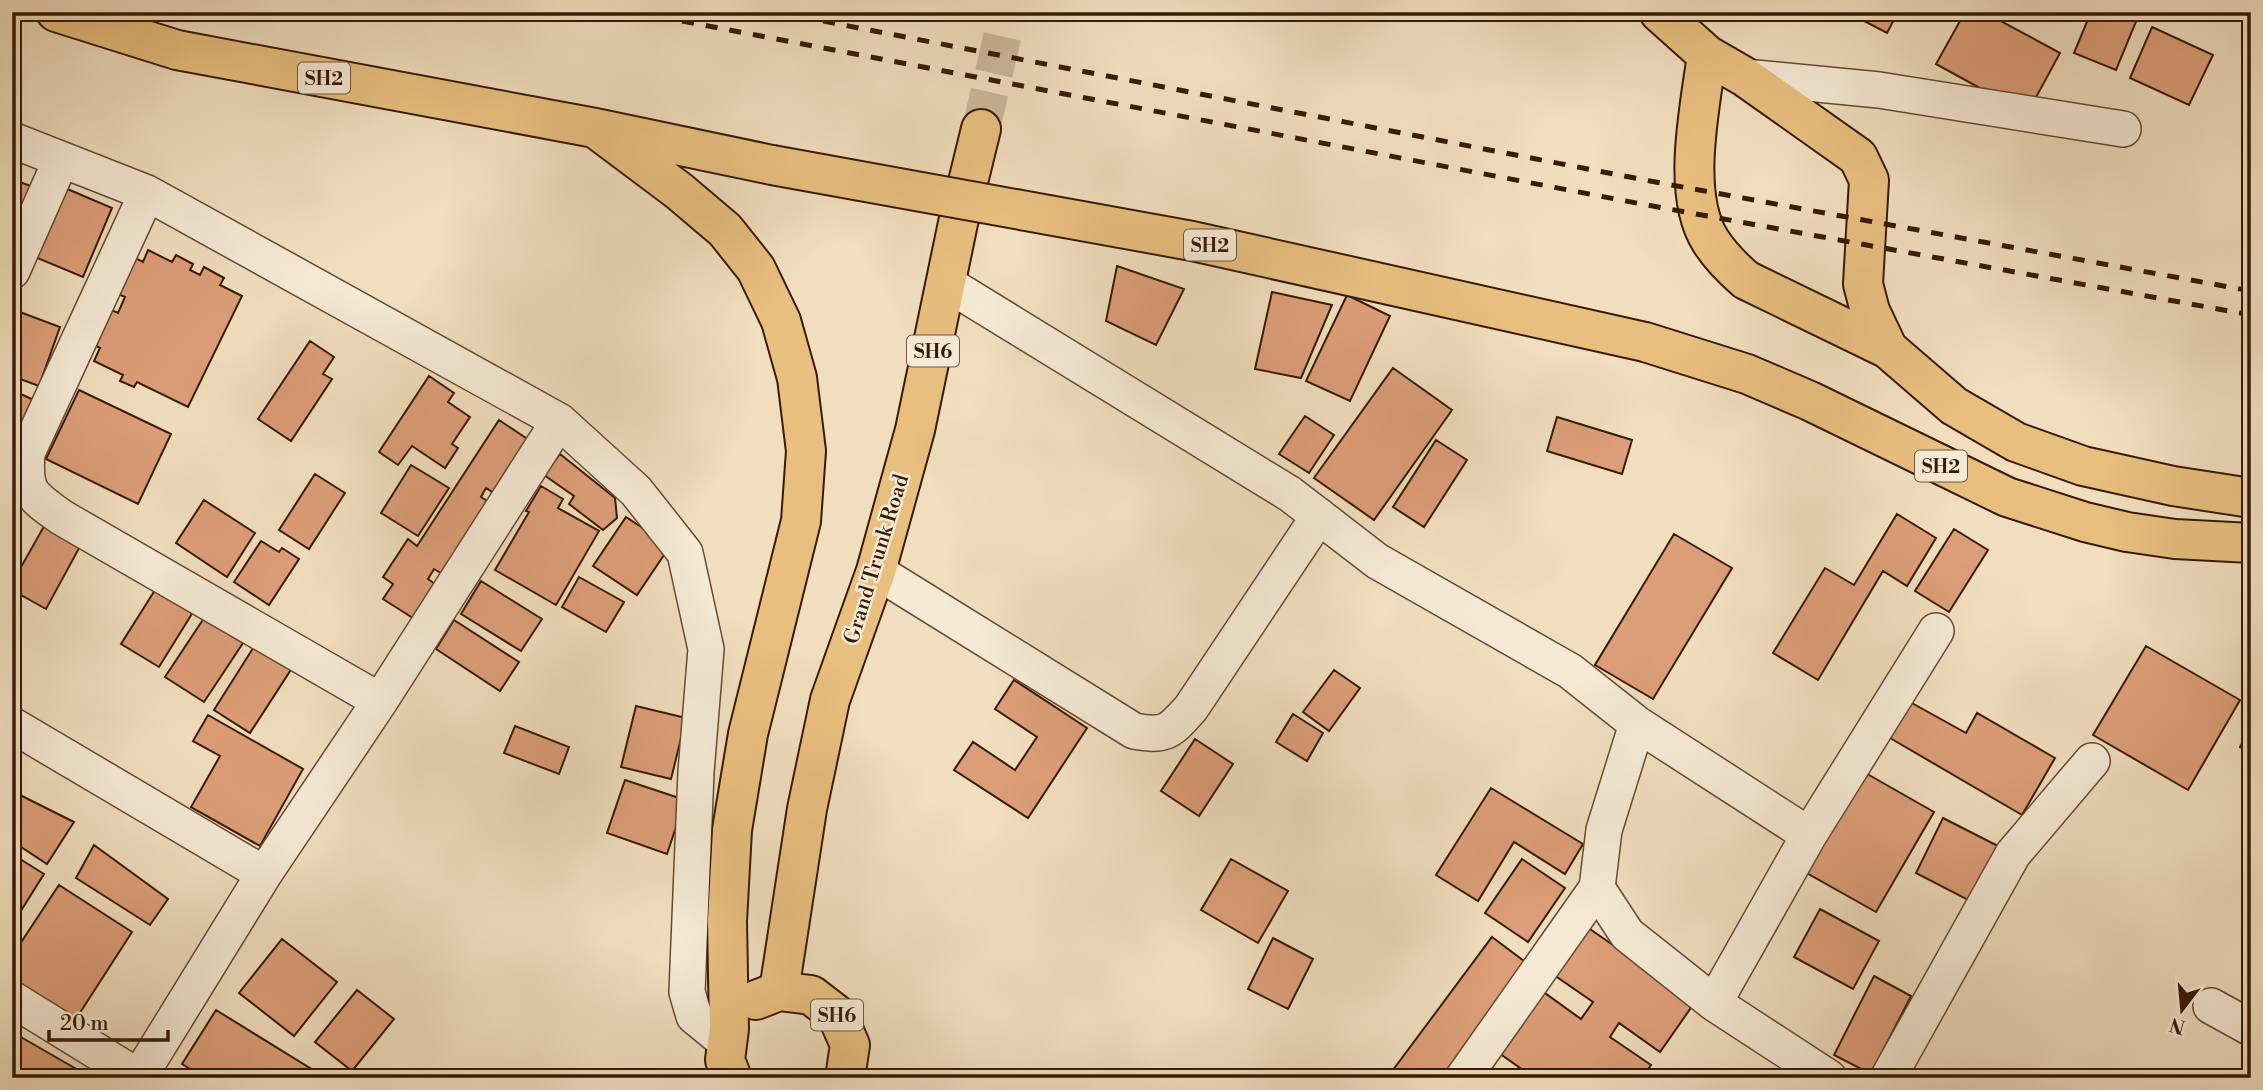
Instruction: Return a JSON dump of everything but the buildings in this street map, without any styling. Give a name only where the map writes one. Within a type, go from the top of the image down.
[{"type":"main road","name":"SH2","points":[[56,12],[177,50],[595,128],[772,165],[1192,241],[1645,342],[1747,374],[1810,401],[2007,497],[2085,522],[2127,532],[2251,543]]},
{"type":"main road","points":[[1659,12],[1707,55],[1745,77],[1858,157],[1868,180],[1863,284],[1870,310],[1888,349]]},
{"type":"main road","points":[[1707,55],[1695,142],[1699,214],[1709,239],[1728,264],[1746,280],[1888,349],[1954,406],[2016,442],[2083,466],[2173,486],[2251,498]]},
{"type":"main road","points":[[595,128],[679,191],[725,230],[756,269],[781,321],[797,378],[806,451],[801,521],[748,734],[732,830],[727,921],[725,1058]]},
{"type":"main road","name":"Grand Trunk Road","points":[[779,991],[807,809],[830,700],[876,571],[915,430],[958,223],[981,128]]},
{"type":"main road","points":[[725,1058],[749,1003],[779,991]]},
{"type":"main road","name":"SH6","points":[[779,991],[811,995],[837,1015],[850,1045],[845,1078]]},
{"type":"street","points":[[1745,77],[1879,90],[2123,129]]},
{"type":"street","points":[[12,140],[147,193],[559,421],[636,491],[685,553],[706,649],[696,772],[687,992],[694,1017],[725,1058]]},
{"type":"street","points":[[12,271],[61,160]]},
{"type":"street","points":[[147,193],[27,453],[25,478],[33,493],[61,517],[380,701]]},
{"type":"street","points":[[946,283],[1290,494],[1377,561],[1570,671],[1637,724],[1810,835]]},
{"type":"street","points":[[12,999],[139,1078],[264,874],[380,701],[559,421]]},
{"type":"street","points":[[876,571],[1134,731],[1156,735],[1173,727],[1192,708],[1319,516]]},
{"type":"street","points":[[1714,1003],[1810,835],[1936,631]]},
{"type":"street","points":[[1463,1078],[1597,888],[1604,830],[1637,724]]},
{"type":"street","points":[[12,725],[264,874]]},
{"type":"street","points":[[1888,1078],[2013,854],[2092,761]]},
{"type":"street","points":[[1597,888],[1628,934],[1714,1003],[1829,1078]]},
{"type":"street","points":[[2211,1006],[2251,1028]]},
{"type":"tunnel","points":[[981,129],[1008,12]]},
{"type":"railway","points":[[635,12],[1647,205],[2251,315]]},
{"type":"railway","points":[[776,12],[1650,181],[2251,291]]}]
